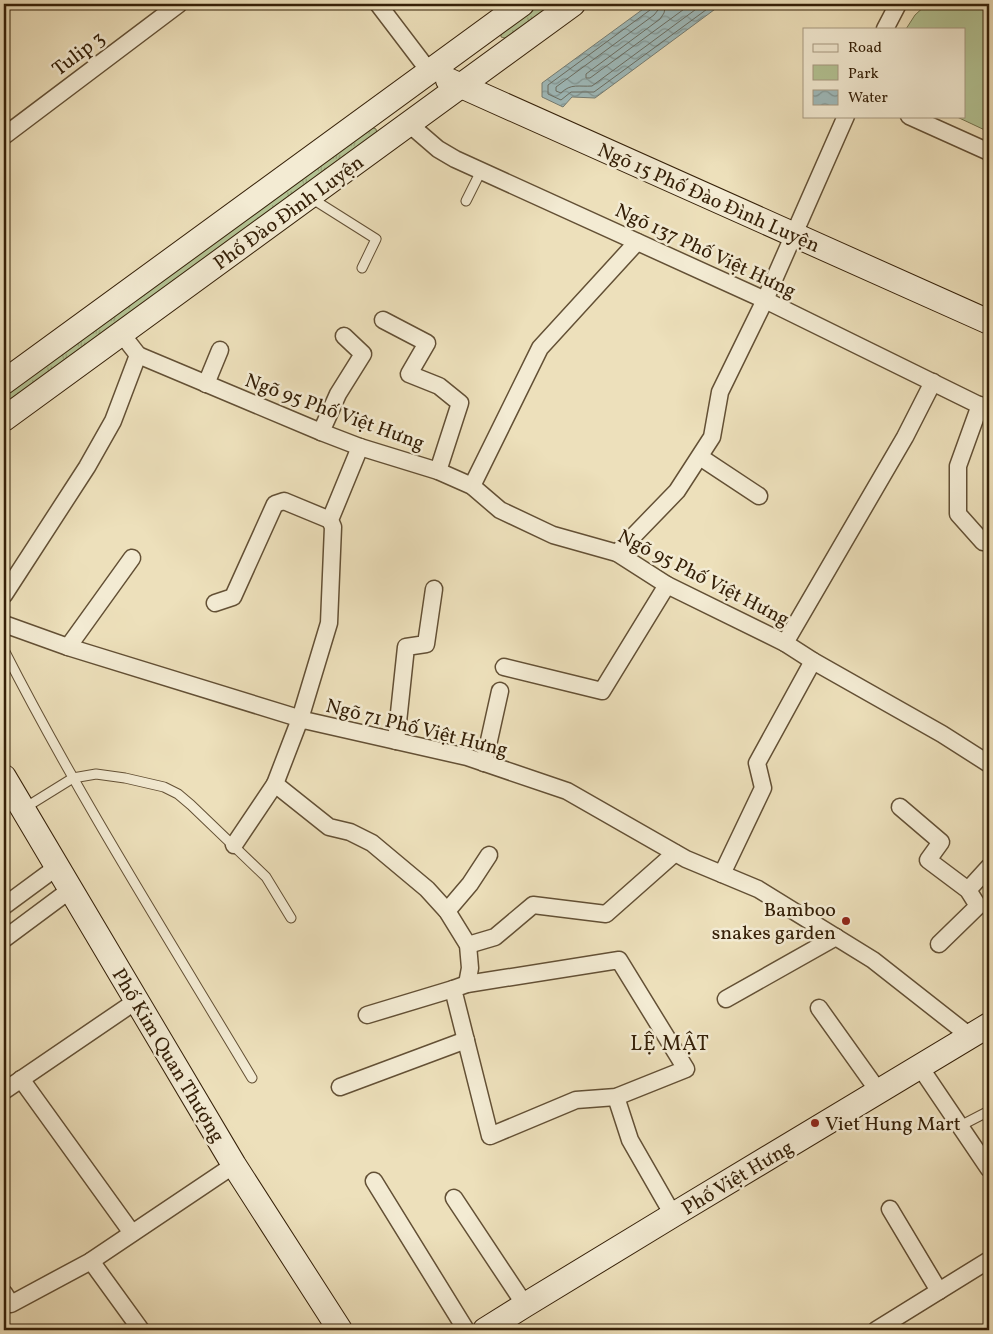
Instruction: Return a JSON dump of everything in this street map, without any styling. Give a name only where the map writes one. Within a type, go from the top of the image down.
[{"type":"street","name":"Tulip 3","points":[[4,136],[178,4]]},
{"type":"street","points":[[378,4],[429,72]]},
{"type":"street","name":"Phố Đào Đình Luyện","points":[[4,382],[522,4]]},
{"type":"street","name":"Phố Đào Đình Luyện","points":[[4,419],[573,4]]},
{"type":"street","points":[[885,28],[898,4]]},
{"type":"street","name":"Ngõ 15 Phố Đào Đình Luyện","points":[[429,72],[989,322]]},
{"type":"street","points":[[617,553],[677,491],[712,437],[720,392],[765,300],[845,118]]},
{"type":"street","points":[[913,118],[989,152]]},
{"type":"street","name":"Ngõ 137 Phố Việt Hưng","points":[[409,124],[438,149],[455,159],[765,300],[984,407]]},
{"type":"street","points":[[472,486],[540,348],[637,242]]},
{"type":"street","points":[[383,320],[427,343],[408,374],[439,386],[460,403],[438,471]]},
{"type":"street","points":[[4,595],[88,468],[113,420],[138,355],[121,334]]},
{"type":"street","points":[[321,432],[338,394],[364,354],[344,336]]},
{"type":"street","points":[[206,384],[220,350]]},
{"type":"street","name":"Ngõ 95 Phố Việt Hưng","points":[[138,355],[321,432],[360,447],[438,471],[472,486],[500,510],[553,534],[617,553],[667,585],[785,643],[813,661],[942,734],[989,764]]},
{"type":"street","points":[[785,643],[905,437],[933,382]]},
{"type":"street","points":[[983,542],[958,514],[958,466],[984,407]]},
{"type":"street","points":[[330,520],[360,447]]},
{"type":"street","points":[[700,457],[759,496]]},
{"type":"street","points":[[215,603],[233,596],[275,504],[284,501],[330,520],[334,527],[329,623],[300,719],[275,784],[234,845]]},
{"type":"street","points":[[68,647],[132,558]]},
{"type":"street","points":[[504,667],[602,691],[667,585]]},
{"type":"street","points":[[396,741],[406,647],[426,644],[434,589]]},
{"type":"street","name":"Ngõ 71 Phố Việt Hưng","points":[[4,624],[68,647],[300,719],[467,757],[568,791],[686,859],[758,889],[873,960],[980,1031]]},
{"type":"street","points":[[722,874],[763,788],[757,763],[813,661]]},
{"type":"street","points":[[484,763],[500,691]]},
{"type":"street","name":"Phố Kim Quan Thượng","points":[[4,777],[234,1165],[340,1330]]},
{"type":"street","points":[[275,784],[329,827],[350,832],[372,843],[427,889],[447,911],[468,945],[470,968],[460,987],[466,1040],[490,1136],[576,1100],[616,1097],[686,1069],[619,960],[460,987],[367,1015]]},
{"type":"street","points":[[900,808],[941,842],[928,860],[968,890],[978,906],[939,944]]},
{"type":"street","points":[[468,945],[495,937],[533,905],[606,914],[675,853]]},
{"type":"street","points":[[447,911],[470,884],[489,855]]},
{"type":"street","points":[[4,906],[57,867]]},
{"type":"street","points":[[968,890],[989,867]]},
{"type":"street","points":[[4,939],[70,890]]},
{"type":"street","points":[[726,998],[836,937]]},
{"type":"street","points":[[4,1090],[136,1001]]},
{"type":"street","points":[[819,1008],[879,1092]]},
{"type":"street","name":"Phố Việt Hưng","points":[[485,1330],[980,1031]]},
{"type":"street","points":[[340,1087],[466,1040]]},
{"type":"street","points":[[920,1068],[989,1169]]},
{"type":"street","points":[[22,1078],[132,1233]]},
{"type":"street","points":[[616,1097],[630,1140],[673,1215]]},
{"type":"street","points":[[4,1293],[11,1304],[91,1261],[234,1165]]},
{"type":"street","points":[[374,1182],[466,1330]]},
{"type":"street","points":[[454,1198],[525,1305]]},
{"type":"street","points":[[890,1209],[939,1291]]},
{"type":"street","points":[[876,1330],[989,1260]]},
{"type":"street","points":[[91,1261],[142,1330]]},
{"type":"lane","points":[[466,201],[481,171]]},
{"type":"lane","points":[[308,197],[376,239],[362,268]]},
{"type":"lane","points":[[4,650],[33,707],[73,778],[252,1078]]},
{"type":"lane","points":[[23,809],[73,778],[96,774],[125,778],[164,787],[178,794],[266,877],[291,918]]},
{"type":"lane","points":[[960,1126],[989,1110]]},
{"type":"green space","points":[[536,4],[558,4],[509,39],[501,37],[504,27]]},
{"type":"green space","points":[[927,4],[989,4],[989,132],[959,118],[966,118],[966,28],[907,28],[915,15]]},
{"type":"green space","points":[[371,127],[376,129],[377,134],[4,408],[4,393]]},
{"type":"water","points":[[650,4],[722,4],[595,98],[572,97],[563,107],[542,97],[542,83]]},
{"type":"place","name":"Bamboo snakes garden","points":[[846,921]]},
{"type":"place","name":"Viet Hung Mart","points":[[815,1123]]},
{"type":"district","name":"LỆ MẬT","points":[[670,1043]]}]
